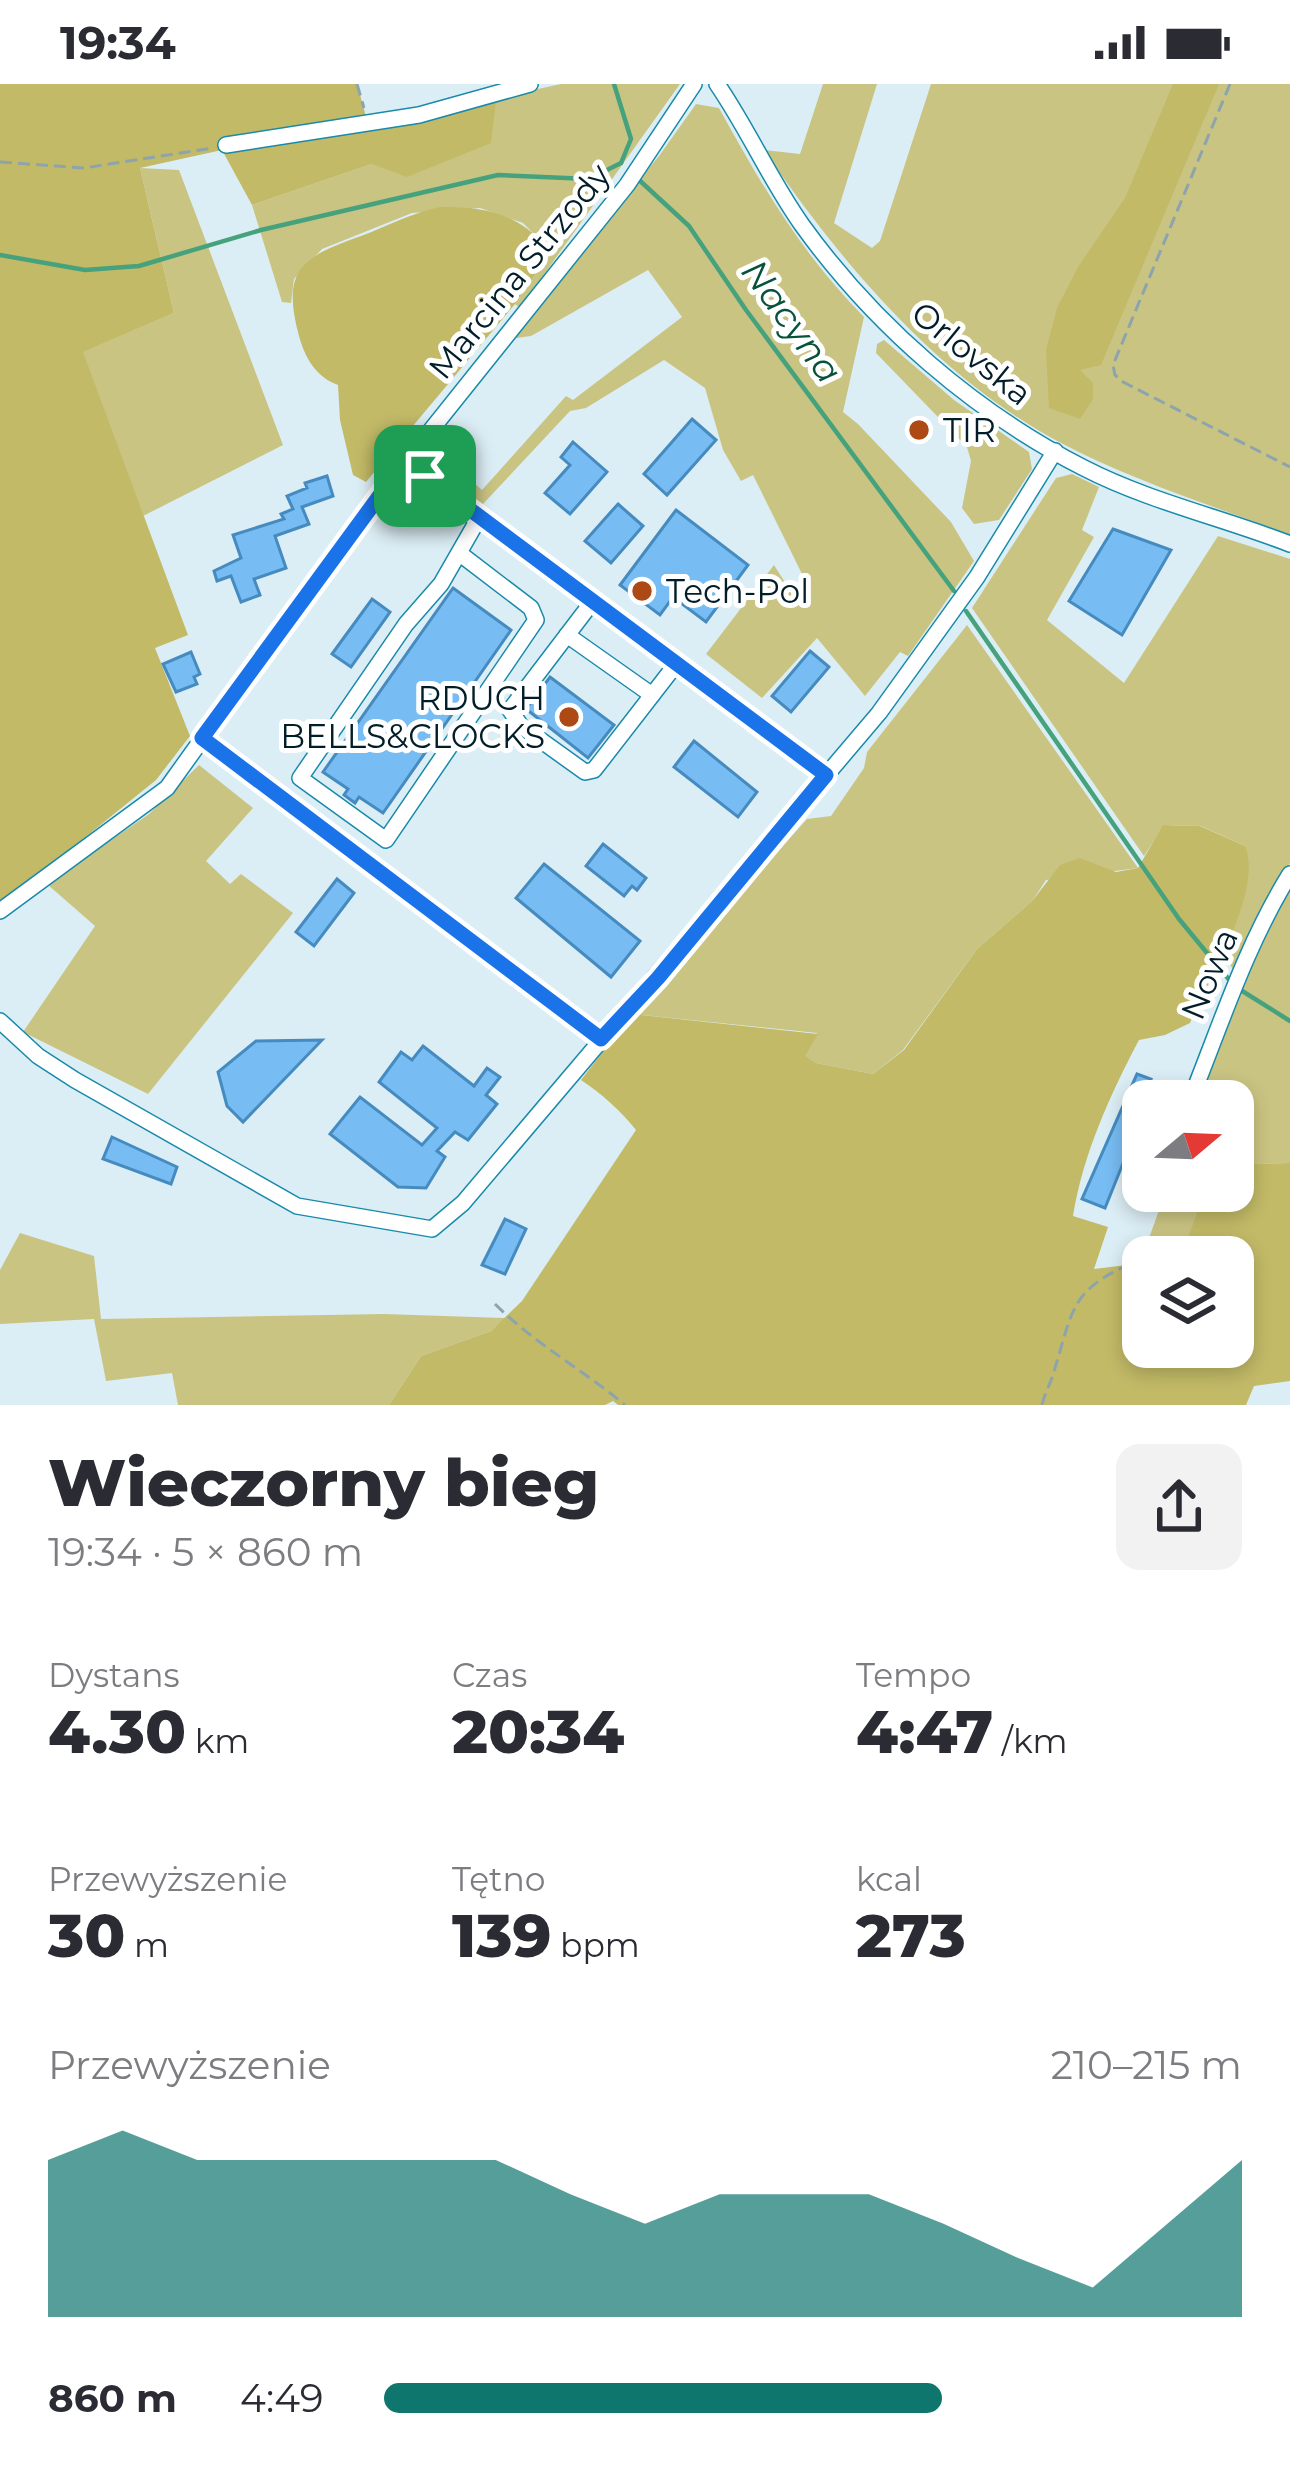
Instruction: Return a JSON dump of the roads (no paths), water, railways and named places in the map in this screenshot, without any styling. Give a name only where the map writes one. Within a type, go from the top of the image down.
[{"type":"street","points":[[226,145],[419,115],[530,84]]},
{"type":"street","name":"Marcina Strzody","points":[[0,911],[167,788],[405,461],[627,185],[694,84]]},
{"type":"street","name":"Orlovska","points":[[718,84],[784,198],[859,295],[949,380],[993,414],[1055,451],[1147,495],[1290,544]]},
{"type":"street","points":[[0,1021],[75,1081],[297,1206],[432,1229],[463,1203],[658,978],[879,713],[965,594],[1055,451]]},
{"type":"street","points":[[405,461],[826,775]]},
{"type":"street","points":[[459,553],[531,608],[536,620],[386,840],[301,778],[406,624],[441,584],[480,516]]},
{"type":"street","points":[[593,601],[511,710],[521,726],[585,772],[594,770],[676,663]]},
{"type":"street","points":[[567,635],[652,695]]},
{"type":"street","points":[[202,738],[601,1039]]},
{"type":"street","name":"Nowa","points":[[1198,1080],[1234,985],[1290,874]]},
{"type":"waterway","name":"Nacyna","points":[[614,84],[631,139],[621,163]]},
{"type":"waterway","points":[[0,255],[85,270],[139,266],[261,230],[498,175],[589,179],[621,163]]},
{"type":"waterway","name":"Nacyna","points":[[638,179],[689,226],[954,591]]},
{"type":"waterway","name":"Nacyna","points":[[966,611],[1179,919],[1231,982]]},
{"type":"waterway","name":"Nacyna","points":[[1239,989],[1290,1021]]},
{"type":"place","name":"TIR","points":[[919,430]]},
{"type":"place","name":"Tech-Pol","points":[[642,591]]},
{"type":"place","name":"RDUCH BELLS&CLOCKS","points":[[569,717]]}]
